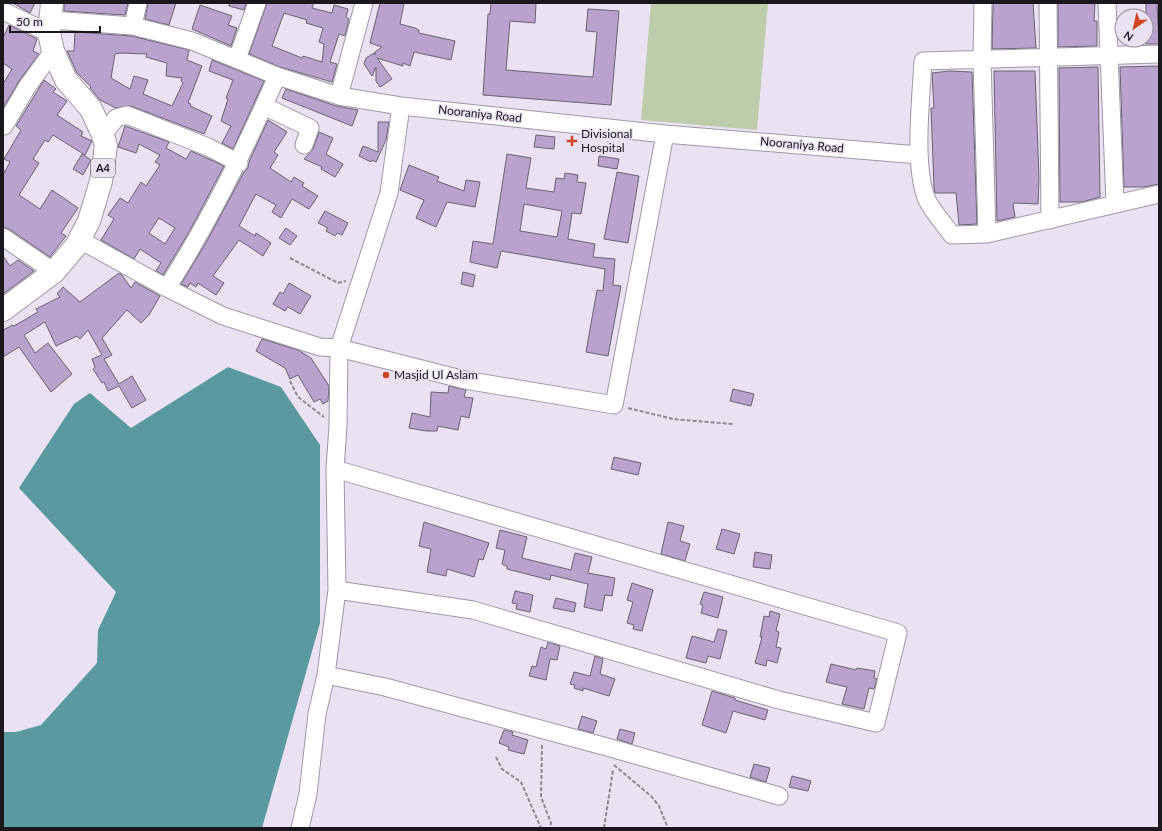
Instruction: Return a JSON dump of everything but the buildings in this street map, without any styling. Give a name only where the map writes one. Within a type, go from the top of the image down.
[{"type":"highway","name":"A4","points":[[3,310],[54,272],[64,262],[80,240],[89,221],[101,181],[106,146],[103,135],[91,109],[66,80],[51,27]]},
{"type":"street","points":[[133,26],[138,3]]},
{"type":"street","points":[[237,59],[257,3]]},
{"type":"street","points":[[983,3],[982,59],[987,234]]},
{"type":"street","points":[[1048,3],[1047,57],[1050,220]]},
{"type":"street","points":[[1107,3],[1115,204]]},
{"type":"street","points":[[339,96],[362,4]]},
{"type":"street","points":[[3,11],[51,27],[27,87],[3,126]]},
{"type":"street","name":"Nooraniya Road","points":[[51,27],[133,26],[192,41],[277,76],[339,96],[401,106],[665,134],[919,155]]},
{"type":"street","points":[[1159,54],[923,61],[919,155],[922,186],[928,202],[952,235],[987,234],[1159,194]]},
{"type":"street","points":[[167,288],[197,241],[239,163],[277,76]]},
{"type":"street","points":[[264,106],[310,128],[304,145]]},
{"type":"street","points":[[300,828],[308,794],[316,714],[326,675],[338,590],[335,469],[338,426],[339,348],[361,277],[390,193],[401,106]]},
{"type":"street","points":[[103,135],[116,118],[127,115],[208,147],[239,163]]},
{"type":"street","points":[[80,240],[167,288],[223,316],[320,347],[339,348],[465,380],[614,405],[665,134]]},
{"type":"street","points":[[3,237],[54,272]]},
{"type":"street","points":[[335,469],[898,633],[876,723],[779,700],[473,610],[338,590]]},
{"type":"street","points":[[326,675],[385,686],[558,733],[779,796]]},
{"type":"path","points":[[290,258],[338,283],[361,277]]},
{"type":"path","points":[[290,381],[298,397],[338,426]]},
{"type":"path","points":[[614,405],[673,418],[733,424]]},
{"type":"path","points":[[550,828],[551,823],[541,797],[542,744],[558,733]]},
{"type":"path","points":[[607,747],[614,765],[651,796],[659,806],[668,828]]},
{"type":"path","points":[[496,757],[502,769],[521,782],[541,828]]},
{"type":"path","points":[[604,828],[612,770]]},
{"type":"green space","points":[[651,3],[768,3],[757,130],[641,120]]},
{"type":"water","points":[[228,367],[281,387],[320,445],[320,623],[262,828],[3,828],[3,732],[16,732],[41,725],[97,663],[98,630],[116,592],[19,488],[74,404],[90,393],[131,428]]},
{"type":"place","name":"Divisional Hospital","points":[[572,141]]},
{"type":"place","name":"Masjid Ul Aslam","points":[[386,375]]}]
